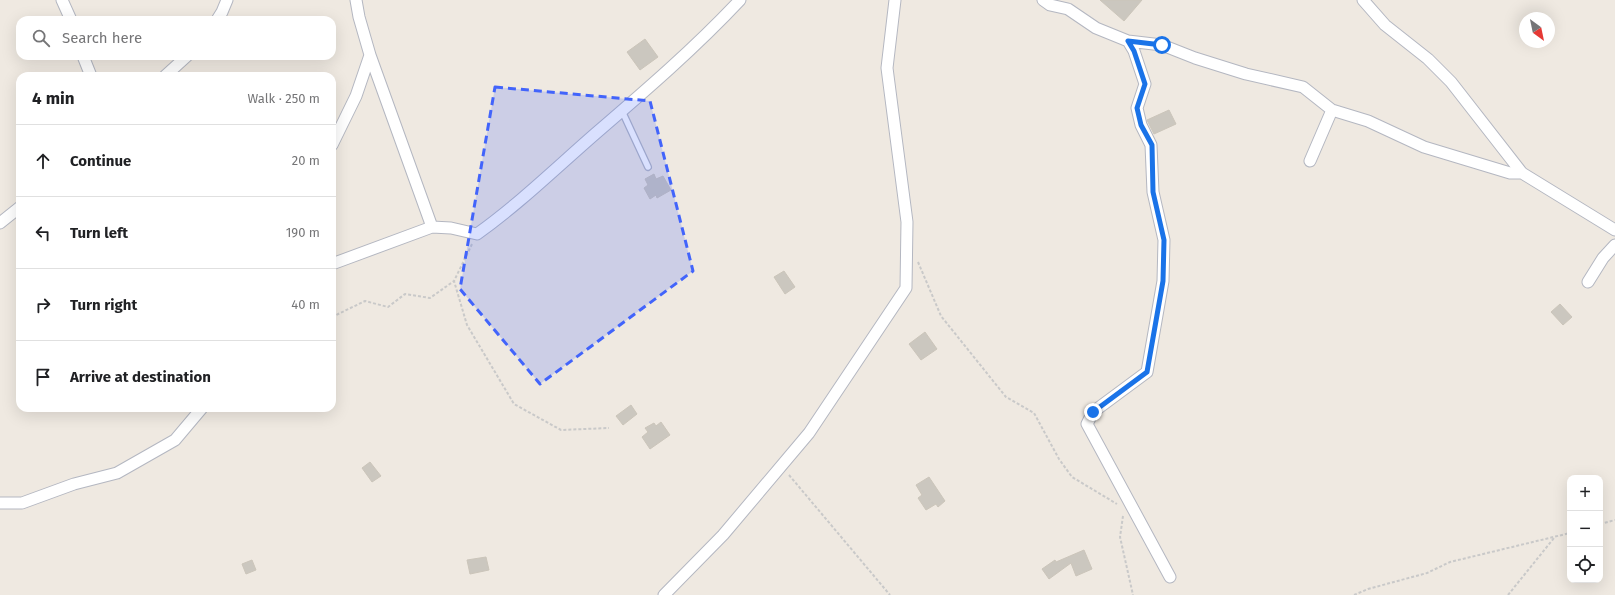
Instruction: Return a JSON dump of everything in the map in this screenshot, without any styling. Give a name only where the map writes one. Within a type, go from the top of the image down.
[{"type":"street","points":[[62,0],[69,16]]},
{"type":"street","points":[[220,16],[227,0]]},
{"type":"street","points":[[356,0],[359,17],[370,55],[432,227]]},
{"type":"street","points":[[336,263],[432,227],[451,228],[477,234],[512,208],[622,111],[710,32],[740,0]]},
{"type":"street","points":[[664,595],[723,535],[809,433],[906,288],[907,222],[887,68],[895,0]]},
{"type":"street","points":[[1043,0],[1050,5],[1068,10],[1096,28],[1128,41],[1162,45],[1246,74],[1303,87],[1332,110],[1368,121],[1424,147],[1510,173],[1522,173]]},
{"type":"street","points":[[1363,0],[1385,25],[1428,59],[1451,82],[1522,173],[1615,230]]},
{"type":"street","points":[[1128,41],[1134,51],[1145,84],[1137,108],[1141,125],[1152,145],[1153,192],[1164,240],[1163,281],[1147,372],[1093,412],[1086,424],[1170,577]]},
{"type":"street","points":[[336,137],[356,96],[370,55]]},
{"type":"street","points":[[85,60],[89,72]]},
{"type":"street","points":[[169,72],[183,60]]},
{"type":"street","points":[[1310,161],[1332,110]]},
{"type":"street","points":[[0,223],[16,210]]},
{"type":"street","points":[[1588,282],[1603,258],[1615,245]]},
{"type":"street","points":[[0,503],[22,503],[74,484],[117,473],[175,440],[199,412]]},
{"type":"lane","points":[[622,111],[648,167]]},
{"type":"path","points":[[336,315],[365,302],[388,307],[405,294],[430,298],[454,281],[477,234]]},
{"type":"path","points":[[916,258],[941,316],[1006,397],[1034,414],[1059,459],[1072,477],[1118,505]]},
{"type":"path","points":[[454,281],[467,325],[514,404],[561,430],[609,428]]},
{"type":"path","points":[[781,466],[890,595]]},
{"type":"path","points":[[1124,509],[1120,537],[1133,595]]},
{"type":"path","points":[[1603,523],[1615,520]]},
{"type":"path","points":[[1354,595],[1368,589],[1427,573],[1450,562],[1567,534]]},
{"type":"path","points":[[1508,595],[1555,537]]},
{"type":"highlighted area","points":[[495,87],[650,101],[693,271],[540,384],[460,289]]},
{"type":"building","points":[[1100,0],[1142,0],[1124,21]]},
{"type":"building","points":[[645,39],[658,57],[640,70],[627,52]]},
{"type":"building","points":[[1169,110],[1176,124],[1154,134],[1147,120]]},
{"type":"building","points":[[654,174],[656,179],[663,176],[671,190],[657,198],[656,195],[650,199],[644,188],[648,185],[645,179]]},
{"type":"building","points":[[784,271],[795,287],[785,294],[774,277]]},
{"type":"building","points":[[1560,304],[1572,317],[1563,325],[1551,312]]},
{"type":"building","points":[[925,332],[937,349],[921,360],[909,344]]},
{"type":"building","points":[[631,405],[637,414],[623,425],[616,416]]},
{"type":"building","points":[[661,422],[670,435],[650,449],[642,437],[648,432],[645,428],[654,423],[656,426]]},
{"type":"building","points":[[370,462],[381,476],[372,482],[362,468]]},
{"type":"building","points":[[929,477],[945,501],[938,507],[936,504],[926,510],[918,498],[922,495],[916,485]]},
{"type":"building","points":[[1084,550],[1092,569],[1076,576],[1071,563],[1049,579],[1042,569],[1055,560],[1056,562]]},
{"type":"building","points":[[486,557],[489,570],[470,574],[467,560]]},
{"type":"building","points":[[252,560],[256,570],[246,574],[242,564]]},
{"type":"route","points":[[1093,412],[1147,372],[1163,281],[1164,240],[1153,192],[1152,145],[1141,125],[1137,108],[1145,84],[1134,51],[1128,41],[1162,45]]}]
